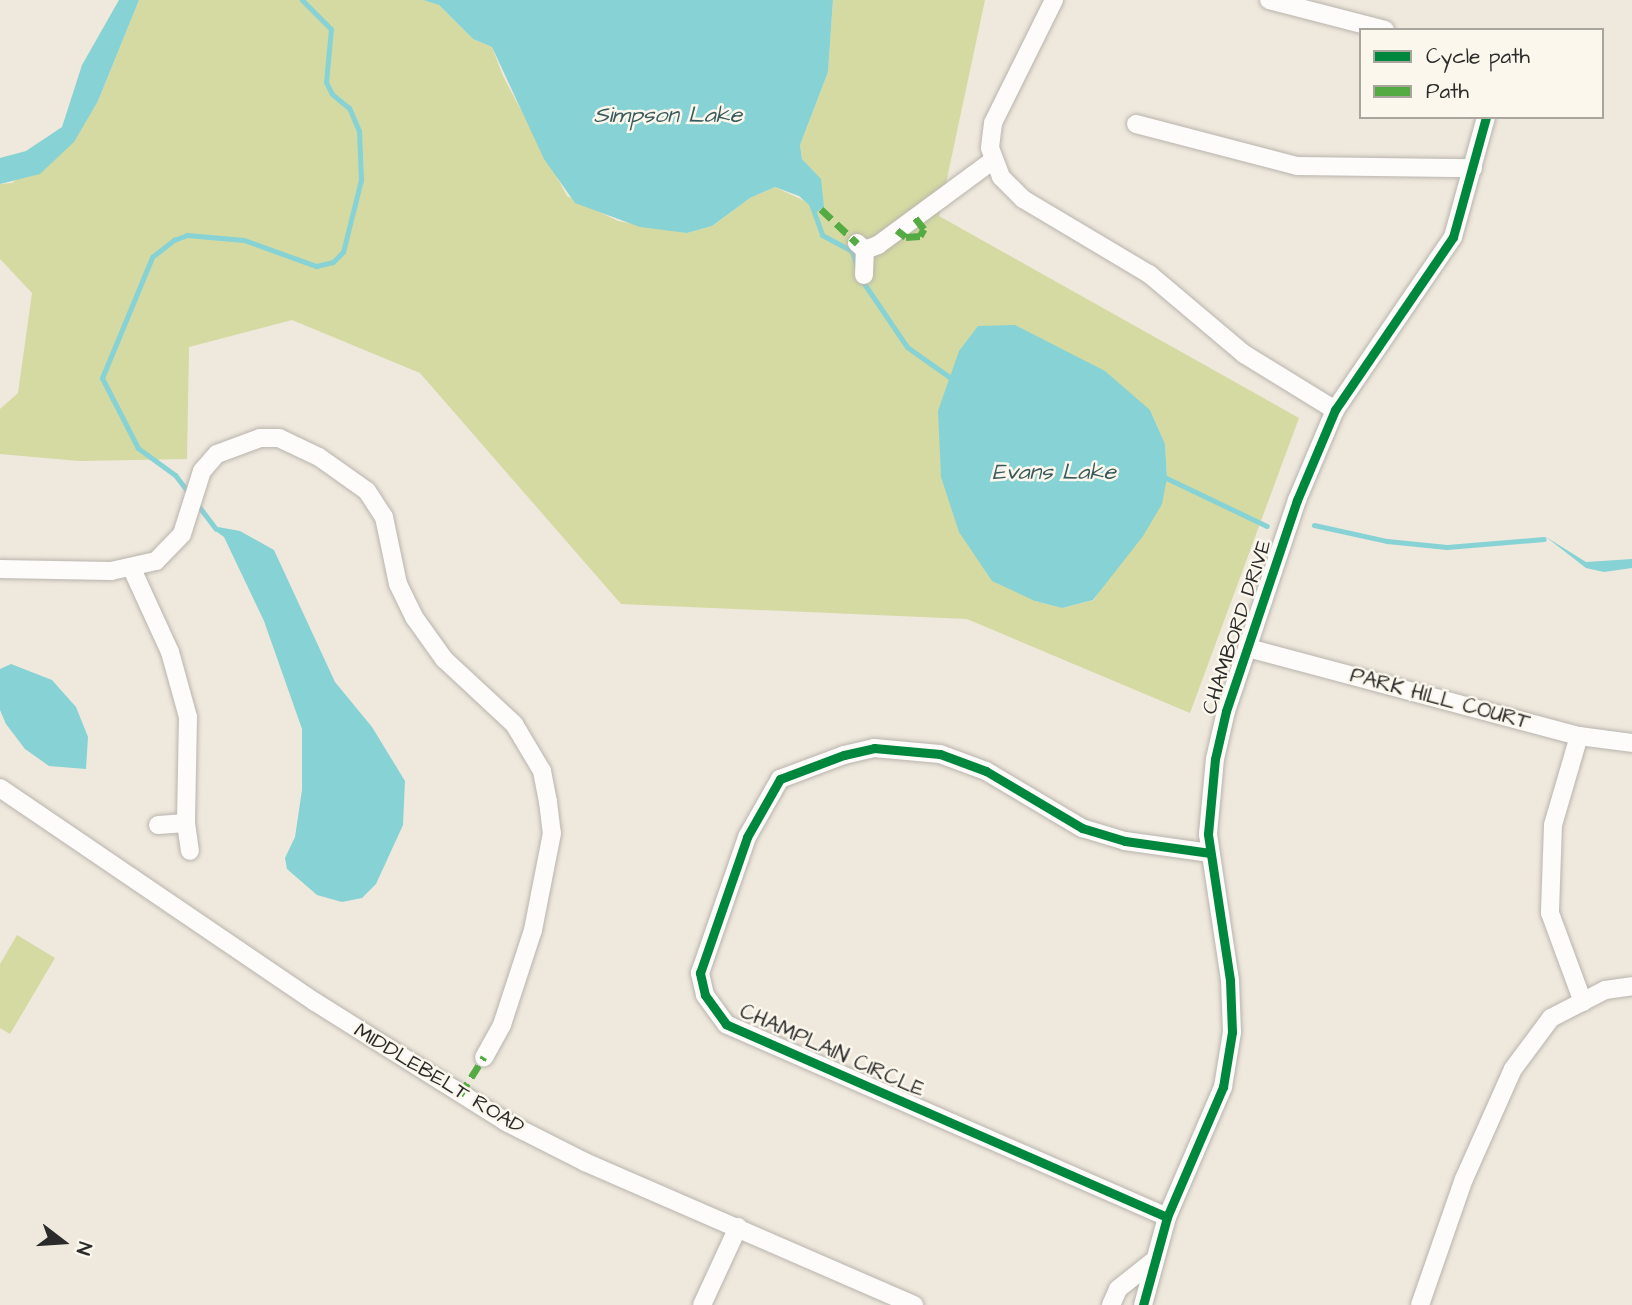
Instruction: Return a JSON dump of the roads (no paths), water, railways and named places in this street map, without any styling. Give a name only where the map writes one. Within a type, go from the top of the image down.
[{"type":"street","points":[[1054,0],[993,123],[992,161],[1023,199],[1149,274],[1244,354],[1335,410]]},
{"type":"street","points":[[1269,0],[1377,28]]},
{"type":"street","name":"CHAMBORD DRIVE","points":[[1143,1305],[1152,1262],[1167,1217],[1223,1087],[1232,1032],[1230,980],[1210,853],[1215,759],[1297,500],[1335,410],[1453,237],[1486,119]]},
{"type":"street","points":[[1136,124],[1297,166],[1474,168]]},
{"type":"street","points":[[864,275],[861,246],[992,161]]},
{"type":"street","points":[[0,569],[69,574],[132,569],[156,561],[172,548],[182,534],[202,471],[217,454],[239,444],[279,439],[344,471],[367,491],[384,517],[398,583],[427,638],[514,724],[542,771],[552,833],[546,869],[522,970],[502,1025],[484,1057]]},
{"type":"street","points":[[132,569],[170,652],[188,717],[186,823],[190,851]]},
{"type":"street","name":"PARK HILL COURT","points":[[1248,648],[1579,736],[1632,743]]},
{"type":"street","points":[[1579,736],[1553,825],[1550,913],[1583,1002]]},
{"type":"street","name":"CHAMPLAIN CIRCLE","points":[[1167,1217],[726,1024],[705,995],[700,973],[747,837],[780,779],[844,755],[873,748],[940,754],[986,771],[1082,828],[1125,841],[1210,853]]},
{"type":"street","name":"MIDDLEBELT ROAD","points":[[0,788],[304,994],[478,1105],[585,1162],[914,1305]]},
{"type":"street","points":[[159,825],[186,823]]},
{"type":"street","points":[[1420,1305],[1464,1179],[1513,1069],[1551,1018],[1605,990],[1632,986]]},
{"type":"street","points":[[702,1305],[738,1227]]},
{"type":"street","points":[[1111,1305],[1118,1289],[1152,1262]]},
{"type":"water","points":[[119,0],[139,0],[98,101],[74,142],[40,174],[0,184],[0,158],[26,151],[62,127],[82,65]]},
{"type":"water","name":"Simpson Lake","points":[[423,0],[833,0],[828,72],[800,145],[802,159],[821,179],[824,207],[817,212],[799,196],[775,187],[750,198],[712,226],[687,233],[640,227],[575,203],[544,159],[492,47],[473,39],[439,5]]},
{"type":"water","name":"Evans Lake","points":[[1015,325],[1105,371],[1150,410],[1165,444],[1167,478],[1162,504],[1143,536],[1093,600],[1062,608],[1035,601],[992,581],[959,532],[941,477],[938,411],[959,351],[978,326]]},
{"type":"water","points":[[218,527],[240,531],[274,550],[335,682],[372,727],[405,781],[403,825],[376,884],[362,898],[342,902],[317,895],[287,869],[285,858],[295,837],[302,790],[302,729],[264,621],[224,537],[217,532]]},
{"type":"water","points":[[1546,537],[1586,562],[1632,559],[1632,568],[1604,572],[1586,568]]},
{"type":"water","points":[[11,664],[52,680],[76,707],[88,737],[86,769],[49,766],[25,749],[6,724],[0,710],[0,669]]},
{"type":"waterway","points":[[191,496],[175,475],[138,448],[102,378],[152,257],[174,240],[187,235],[244,240],[316,266],[333,262],[343,252],[361,180],[359,131],[349,108],[332,94],[326,82],[331,29],[302,0]]},
{"type":"waterway","points":[[811,204],[822,235],[852,251],[857,267]]},
{"type":"waterway","points":[[861,279],[907,347],[955,381]]},
{"type":"waterway","points":[[1162,476],[1267,526]]},
{"type":"waterway","points":[[197,504],[216,529]]},
{"type":"waterway","points":[[1314,525],[1387,541],[1447,547],[1544,539]]}]
